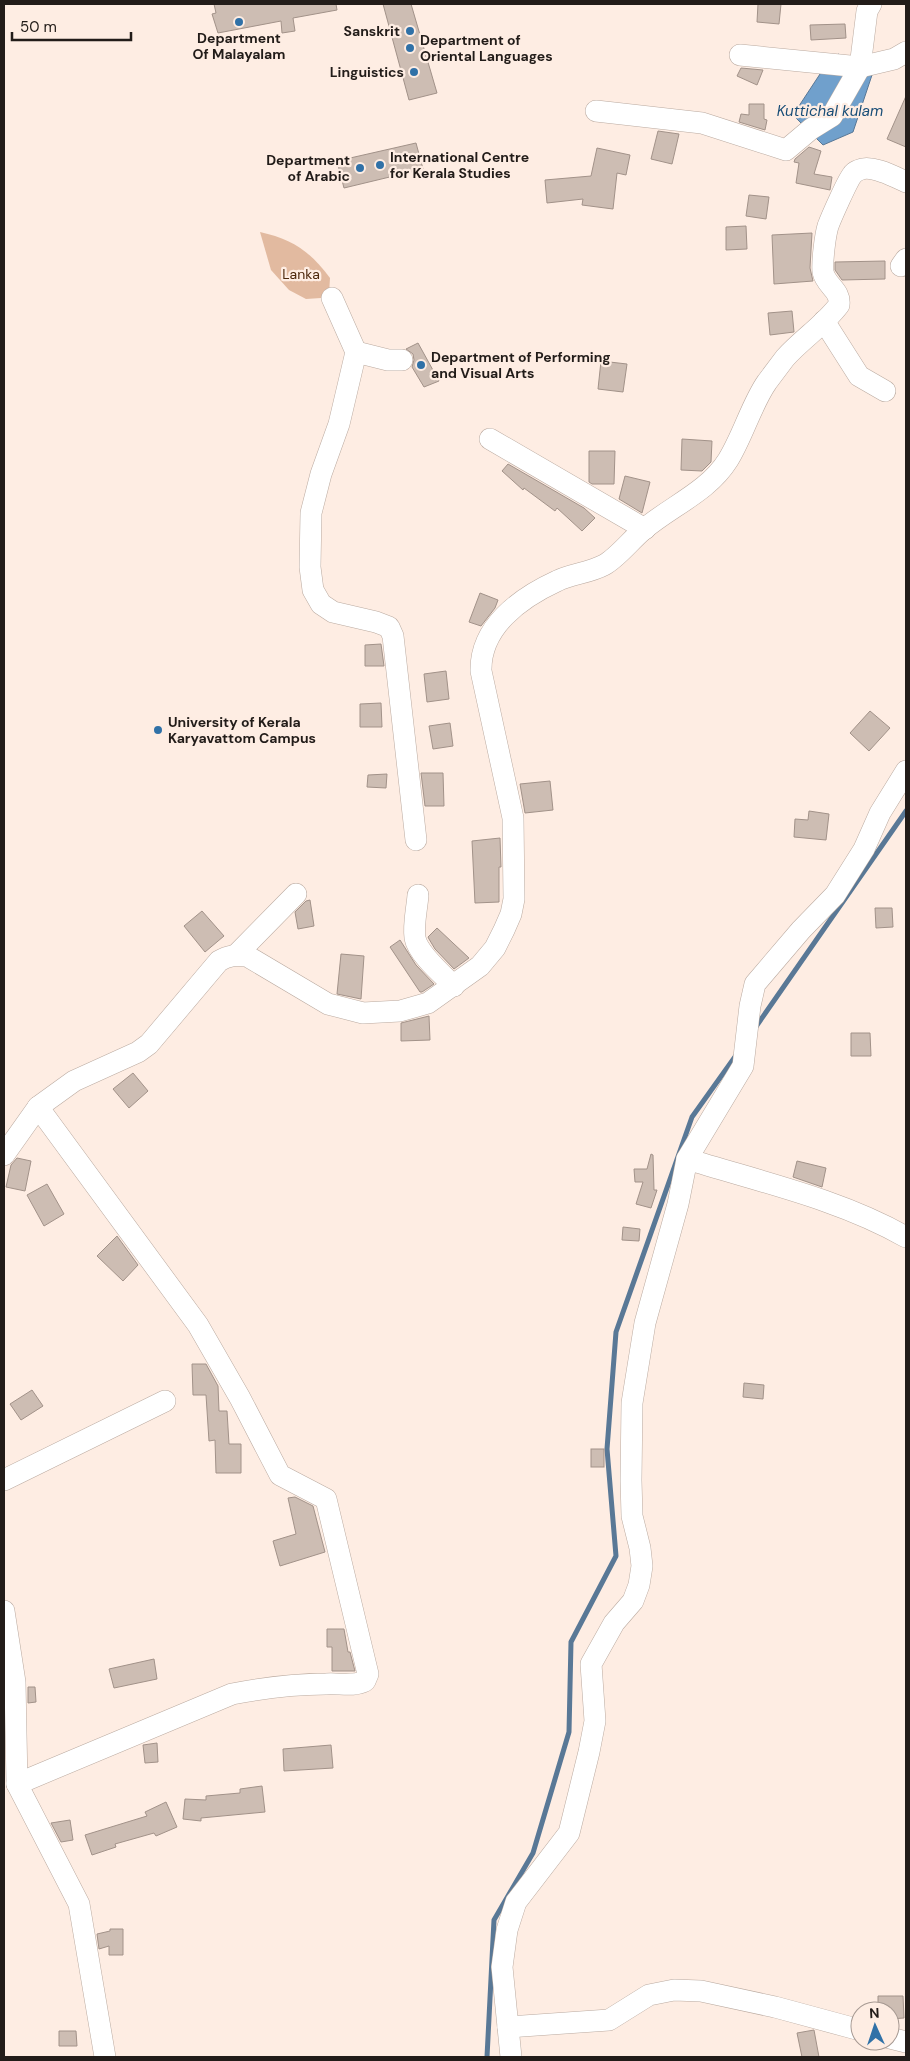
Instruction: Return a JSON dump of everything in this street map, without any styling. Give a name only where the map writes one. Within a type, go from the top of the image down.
[{"type":"street","points":[[596,111],[702,123],[786,150],[811,129],[832,116],[860,67],[867,11],[871,4]]},
{"type":"street","points":[[740,55],[860,67],[894,59],[906,52]]},
{"type":"street","points":[[4,1155],[38,1107],[74,1081],[138,1052],[149,1044],[219,961],[226,957],[236,955],[247,956],[328,1004],[362,1013],[400,1011],[428,1002],[454,986],[480,966],[495,948],[511,914],[514,899],[513,818],[484,686],[481,659],[484,646],[491,632],[521,602],[558,580],[604,565],[645,529],[712,480],[727,461],[745,430],[762,389],[785,358],[840,305],[837,291],[825,279],[823,270],[828,228],[852,174],[861,169],[879,170],[906,182]]},
{"type":"street","points":[[332,298],[356,352],[339,424],[321,474],[311,513],[310,567],[313,590],[321,604],[333,612],[390,627],[393,636],[416,840]]},
{"type":"street","points":[[824,321],[859,376],[885,391]]},
{"type":"street","points":[[356,352],[388,360],[402,360]]},
{"type":"street","points":[[490,439],[645,529]]},
{"type":"street","points":[[511,2057],[502,1967],[506,1930],[516,1902],[569,1833],[595,1721],[591,1664],[614,1623],[633,1601],[639,1585],[642,1566],[640,1548],[632,1516],[630,1480],[632,1403],[645,1323],[678,1204],[687,1159],[743,1066],[755,984],[835,895],[864,849],[880,813],[906,771]]},
{"type":"street","points":[[236,955],[296,894]]},
{"type":"street","points":[[418,895],[415,926],[417,944],[421,952],[454,986]]},
{"type":"street","points":[[10,1779],[232,1694],[264,1688],[327,1684],[357,1685],[365,1681],[368,1674],[326,1499],[280,1475],[240,1398],[198,1325],[38,1107]]},
{"type":"street","points":[[687,1159],[823,1201],[880,1222],[906,1237]]},
{"type":"street","points":[[4,1480],[165,1401]]},
{"type":"street","points":[[4,1611],[14,1682],[10,1779],[79,1904],[105,2057]]},
{"type":"street","points":[[508,2027],[609,2020],[649,1995],[674,1990],[710,1993],[775,2007],[850,2027]]},
{"type":"green space","name":"Lanka","points":[[260,232],[282,238],[308,253],[330,278],[329,294],[321,298],[306,299],[289,290],[271,270]]},
{"type":"water","name":"Kuttichal kulam","points":[[838,54],[874,69],[853,132],[823,145],[793,115],[822,71]]},
{"type":"building","points":[[214,4],[336,4],[337,10],[293,18],[295,31],[282,33],[281,21],[218,33],[212,14],[216,13]]},
{"type":"building","name":"Department of Oriental Languages","points":[[383,4],[411,4],[437,93],[409,100]]},
{"type":"building","points":[[758,4],[781,4],[779,24],[757,22]]},
{"type":"building","points":[[845,24],[846,38],[811,40],[810,25]]},
{"type":"building","points":[[741,68],[763,70],[757,85],[737,76]]},
{"type":"building","points":[[906,96],[906,147],[887,139]]},
{"type":"building","points":[[749,104],[764,104],[764,119],[767,120],[765,130],[739,122],[741,114],[749,115]]},
{"type":"building","points":[[658,131],[679,134],[672,164],[651,159]]},
{"type":"building","name":"International Centre for Kerala Studies","points":[[416,143],[423,169],[344,188],[337,161]]},
{"type":"building","points":[[809,147],[821,151],[814,174],[832,177],[830,190],[796,183],[799,163],[794,162],[795,159]]},
{"type":"building","points":[[597,148],[630,155],[626,175],[617,173],[613,209],[582,205],[583,199],[547,203],[545,180],[591,176]]},
{"type":"building","points":[[749,195],[769,197],[766,219],[746,216]]},
{"type":"building","points":[[746,226],[747,249],[726,250],[726,227]]},
{"type":"building","points":[[812,233],[810,268],[813,281],[774,284],[772,235]]},
{"type":"building","points":[[885,261],[885,279],[842,280],[835,270],[835,262]]},
{"type":"building","points":[[792,311],[794,332],[770,335],[768,313]]},
{"type":"building","name":"Department of Performing and Visual Arts","points":[[418,343],[439,381],[424,387],[412,367],[413,354],[406,349]]},
{"type":"building","points":[[601,361],[627,364],[623,392],[598,389]]},
{"type":"building","points":[[682,439],[712,441],[711,462],[702,471],[681,470]]},
{"type":"building","points":[[589,451],[615,451],[614,484],[592,484],[589,482]]},
{"type":"building","points":[[508,464],[584,508],[595,518],[582,531],[557,508],[555,511],[524,488],[523,490],[502,471]]},
{"type":"building","points":[[625,476],[650,482],[642,513],[619,499]]},
{"type":"building","points":[[480,593],[498,600],[495,608],[481,626],[469,622]]},
{"type":"building","points":[[381,644],[384,666],[365,666],[365,645]]},
{"type":"building","points":[[446,671],[449,699],[427,702],[424,674]]},
{"type":"building","points":[[381,703],[382,727],[360,727],[360,704]]},
{"type":"building","points":[[870,711],[890,728],[869,751],[850,733]]},
{"type":"building","points":[[450,723],[453,746],[433,749],[429,726]]},
{"type":"building","points":[[421,773],[443,773],[444,806],[425,806]]},
{"type":"building","points":[[387,774],[386,788],[367,787],[368,775]]},
{"type":"building","points":[[550,781],[553,810],[525,813],[520,784]]},
{"type":"building","points":[[809,811],[829,814],[826,840],[794,837],[795,819],[808,820]]},
{"type":"building","points":[[500,838],[499,902],[475,903],[472,841]]},
{"type":"building","points":[[310,900],[314,926],[298,929],[295,912],[306,901]]},
{"type":"building","points":[[875,908],[892,908],[893,927],[876,928]]},
{"type":"building","points":[[202,911],[224,936],[205,952],[184,926]]},
{"type":"building","points":[[437,928],[469,958],[454,969],[435,949],[428,937]]},
{"type":"building","points":[[400,940],[416,965],[434,984],[422,992],[420,992],[390,947]]},
{"type":"building","points":[[341,954],[364,956],[361,999],[337,994]]},
{"type":"building","points":[[429,1016],[430,1040],[401,1041],[401,1023]]},
{"type":"building","points":[[851,1033],[870,1033],[871,1056],[851,1056]]},
{"type":"building","points":[[133,1073],[148,1091],[129,1108],[113,1089]]},
{"type":"building","points":[[651,1154],[653,1155],[654,1190],[657,1190],[651,1208],[636,1204],[643,1182],[635,1182],[634,1169],[647,1169]]},
{"type":"building","points":[[17,1158],[31,1161],[25,1191],[6,1187],[11,1165]]},
{"type":"building","points":[[797,1161],[826,1168],[822,1187],[793,1177]]},
{"type":"building","points":[[47,1184],[64,1214],[44,1226],[27,1195]]},
{"type":"building","points":[[623,1227],[640,1229],[639,1241],[622,1240]]},
{"type":"building","points":[[117,1236],[138,1265],[123,1281],[97,1256]]},
{"type":"building","points":[[192,1364],[206,1364],[218,1386],[219,1411],[227,1411],[229,1444],[241,1444],[241,1473],[216,1473],[215,1440],[209,1441],[206,1395],[193,1395]]},
{"type":"building","points":[[744,1383],[764,1385],[763,1399],[743,1397]]},
{"type":"building","points":[[32,1390],[43,1406],[21,1420],[10,1404]]},
{"type":"building","points":[[591,1449],[604,1449],[604,1467],[591,1467]]},
{"type":"building","points":[[295,1497],[313,1506],[325,1552],[280,1566],[273,1541],[296,1534],[288,1498]]},
{"type":"building","points":[[327,1629],[344,1629],[348,1652],[350,1652],[355,1671],[332,1671],[332,1647],[327,1647]]},
{"type":"building","points":[[154,1659],[157,1679],[114,1688],[109,1669]]},
{"type":"building","points":[[28,1687],[35,1687],[36,1702],[28,1703]]},
{"type":"building","points":[[157,1743],[158,1762],[145,1763],[143,1745]]},
{"type":"building","points":[[331,1745],[333,1768],[284,1771],[283,1749]]},
{"type":"building","points":[[262,1786],[265,1812],[201,1818],[201,1821],[183,1819],[185,1799],[206,1800],[206,1796],[240,1793],[240,1789]]},
{"type":"building","points":[[166,1802],[177,1827],[156,1836],[154,1833],[115,1844],[116,1847],[92,1855],[85,1835],[147,1816],[145,1812]]},
{"type":"building","points":[[70,1820],[73,1840],[61,1842],[51,1823]]},
{"type":"building","points":[[110,1929],[123,1929],[123,1955],[109,1955],[109,1946],[99,1949],[97,1934],[110,1931]]},
{"type":"building","points":[[878,1996],[903,1996],[904,2018],[900,2018],[900,2001],[878,2001]]},
{"type":"building","points":[[814,2030],[819,2057],[802,2057],[797,2033]]},
{"type":"building","points":[[59,2031],[76,2031],[77,2046],[59,2046]]},
{"type":"waterway","points":[[755,1028],[906,811]]},
{"type":"waterway","points":[[487,2057],[494,1920],[533,1853],[569,1732],[571,1642],[616,1556],[607,1449],[616,1332],[692,1117],[737,1054]]},
{"type":"place","name":"Department Of Malayalam","points":[[239,22]]},
{"type":"place","name":"Sanskrit","points":[[410,31]]},
{"type":"place","name":"Department of Oriental Languages","points":[[410,48]]},
{"type":"place","name":"Linguistics","points":[[414,72]]},
{"type":"place","name":"International Centre for Kerala Studies","points":[[380,165]]},
{"type":"place","name":"Department of Arabic","points":[[360,168]]},
{"type":"place","name":"Department of Performing and Visual Arts","points":[[421,365]]},
{"type":"place","name":"University of Kerala Karyavattom Campus","points":[[158,730]]}]
